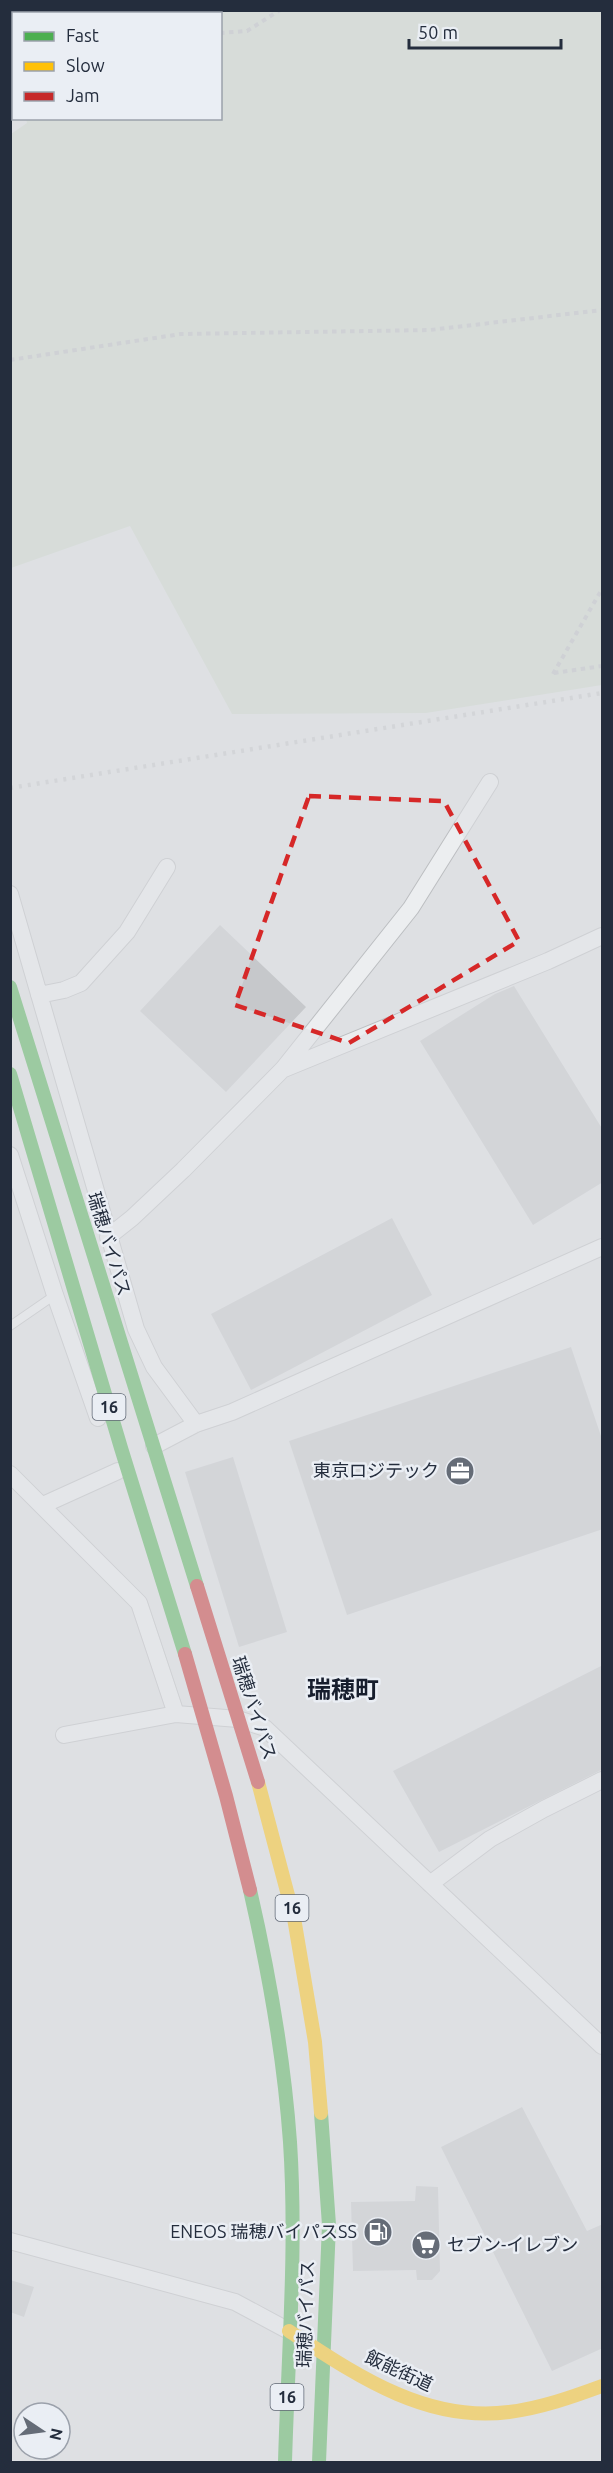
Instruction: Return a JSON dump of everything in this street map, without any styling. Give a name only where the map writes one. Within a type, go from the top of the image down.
[{"type":"main road","name":"瑞穂バイパス","points":[[10,987],[257,1777],[294,1918],[315,2042],[329,2225],[319,2463]]},
{"type":"main road","name":"瑞穂バイパス","points":[[10,1074],[134,1491],[220,1765],[259,1923],[276,2015],[290,2152],[292,2208],[285,2463]]},
{"type":"main road","name":"飯能街道","points":[[289,2331],[323,2353],[409,2400],[458,2413],[519,2411],[603,2386]]},
{"type":"street","points":[[108,1237],[132,1218],[183,1170],[283,1069],[411,908],[490,782]]},
{"type":"street","points":[[39,995],[64,990],[81,983],[127,932],[167,867]]},
{"type":"street","points":[[10,894],[136,1329],[154,1367],[196,1424]]},
{"type":"street","points":[[283,1069],[548,961],[603,936]]},
{"type":"street","points":[[10,1155],[79,1368],[118,1471],[134,1491]]},
{"type":"street","points":[[154,1446],[196,1424],[263,1398],[603,1247]]},
{"type":"street","points":[[43,1505],[118,1471]]},
{"type":"street","points":[[10,1474],[139,1603],[176,1714]]},
{"type":"street","points":[[64,1735],[176,1714],[238,1719],[266,1728],[601,2042]]},
{"type":"street","points":[[430,1884],[490,1839],[603,1780]]},
{"type":"street","points":[[10,2241],[235,2302],[289,2331]]},
{"type":"lane","points":[[10,1326],[55,1295]]},
{"type":"path","points":[[222,33],[247,31],[280,10]]},
{"type":"path","points":[[10,360],[181,334],[430,330],[603,310]]},
{"type":"path","points":[[603,589],[553,674],[603,666]]},
{"type":"highlighted area","points":[[309,796],[444,801],[519,941],[349,1043],[235,1005]]},
{"type":"shaded area","points":[[164,10],[602,11],[602,685],[426,713],[232,714],[130,526],[11,568],[11,134],[27,123],[26,120],[222,120],[222,12],[151,12]]},
{"type":"building","points":[[220,925],[306,1007],[226,1092],[140,1011]]},
{"type":"building","points":[[514,986],[603,1130],[603,1182],[533,1225],[420,1041],[495,994]]},
{"type":"building","points":[[392,1218],[432,1295],[251,1390],[211,1314]]},
{"type":"building","points":[[571,1347],[603,1442],[603,1529],[347,1615],[289,1441]]},
{"type":"building","points":[[233,1457],[287,1632],[239,1647],[185,1472]]},
{"type":"building","points":[[603,1665],[603,1769],[439,1852],[393,1771]]},
{"type":"building","points":[[522,2107],[587,2231],[603,2224],[603,2348],[552,2371],[441,2147]]},
{"type":"building","points":[[416,2186],[438,2187],[440,2271],[432,2280],[417,2280],[416,2270],[353,2271],[351,2202],[415,2201]]},
{"type":"building","points":[[10,2280],[34,2287],[24,2317],[10,2312]]},
{"type":"railway","points":[[10,788],[602,693]]},
{"type":"traffic: fast","points":[[10,987],[197,1586]]},
{"type":"traffic: fast","points":[[10,1074],[185,1654]]},
{"type":"traffic: fast","points":[[250,1890],[275,2015],[290,2142],[293,2222],[285,2462]]},
{"type":"traffic: fast","points":[[319,2462],[329,2225],[321,2113]]},
{"type":"traffic: slow","points":[[258,1782],[294,1918],[315,2042],[321,2113]]},
{"type":"traffic: slow","points":[[289,2331],[339,2363],[392,2392],[420,2403],[448,2410],[478,2413],[509,2412],[556,2402],[602,2386]]},
{"type":"traffic: jam","points":[[197,1586],[258,1782]]},
{"type":"traffic: jam","points":[[185,1654],[226,1796],[250,1890]]},
{"type":"place","name":"東京ロジテック","points":[[460,1471]]},
{"type":"place","name":"ENEOS 瑞穂バイパスSS","points":[[378,2232]]},
{"type":"place","name":"セブン-イレブン","points":[[426,2245]]},
{"type":"district","name":"瑞穂町","points":[[343,1690]]}]
